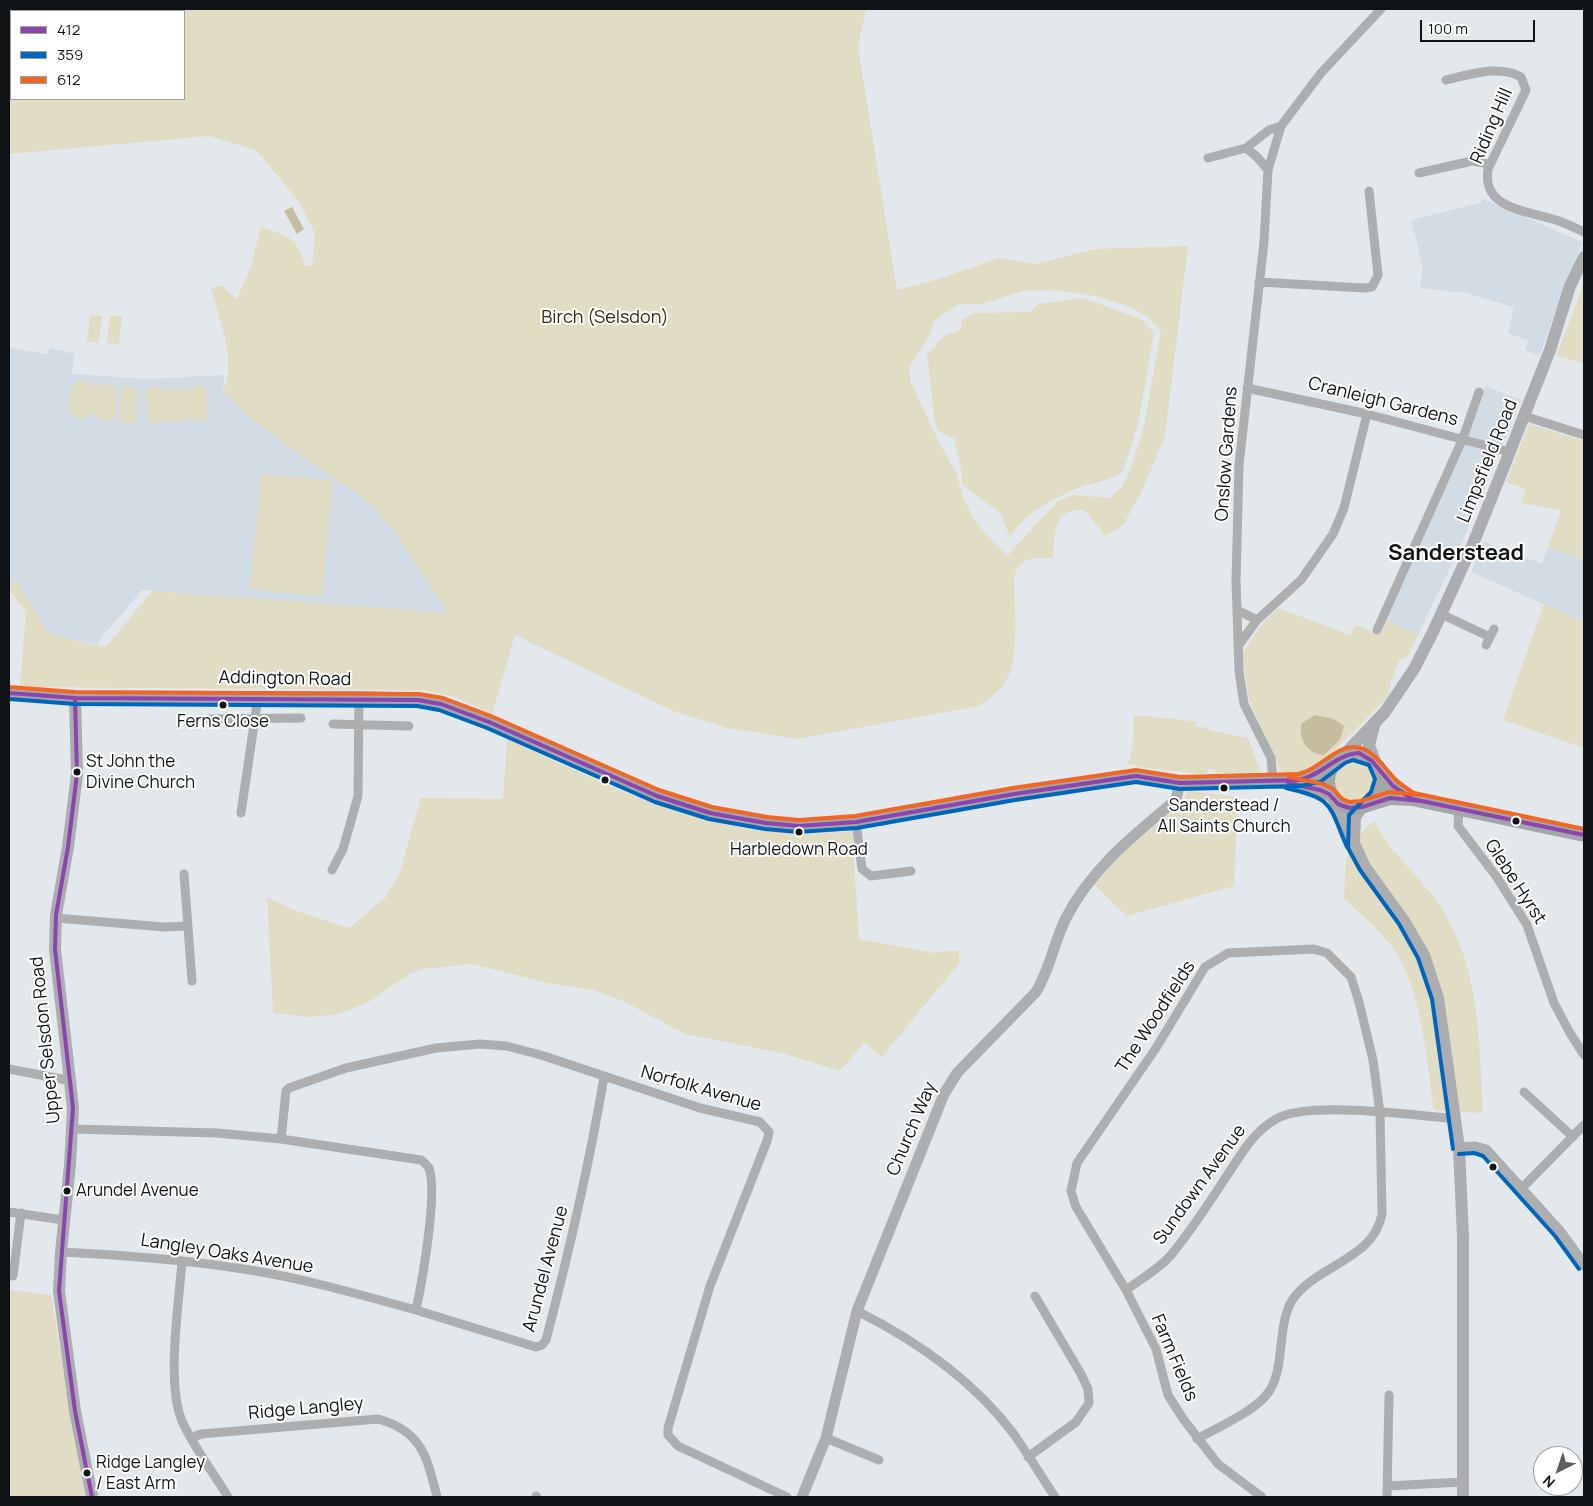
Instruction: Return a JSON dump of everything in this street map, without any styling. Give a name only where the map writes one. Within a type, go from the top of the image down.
[{"type":"main road","name":"Limpsfield Road","points":[[1340,758],[1376,722],[1414,669],[1441,614],[1473,544],[1510,452],[1550,350],[1570,286],[1584,257]]},
{"type":"main road","name":"Addington Road","points":[[9,693],[75,698],[258,697],[418,700],[441,704],[490,722],[616,780],[658,796],[710,813],[766,823],[799,826],[856,822],[1097,780],[1136,776],[1180,783],[1278,781]]},
{"type":"main road","name":"Upper Selsdon Road","points":[[75,698],[77,774],[68,847],[56,918],[55,949],[72,1081],[73,1129],[63,1220],[61,1314],[75,1410],[92,1497]]},
{"type":"main road","name":"Limpsfield Road","points":[[1376,722],[1369,741],[1378,767]]},
{"type":"main road","points":[[1278,781],[1317,776],[1340,758],[1359,753],[1373,760],[1394,786],[1412,799]]},
{"type":"main road","points":[[1340,758],[1328,778],[1331,797],[1365,866],[1404,921],[1424,955],[1438,998],[1459,1148],[1463,1237],[1463,1497]]},
{"type":"main road","points":[[1354,845],[1355,817],[1380,788],[1382,779],[1378,767]]},
{"type":"main road","points":[[1278,781],[1309,786],[1349,808],[1365,806],[1390,798],[1412,799],[1584,835]]},
{"type":"street","points":[[1208,158],[1246,148],[1269,130],[1281,126],[1321,73],[1381,9]]},
{"type":"street","name":"Riding Hill","points":[[1446,80],[1485,71],[1516,74],[1525,83],[1526,90],[1490,164],[1488,185],[1493,196],[1502,204],[1526,213],[1558,220],[1584,232]]},
{"type":"street","name":"Onslow Gardens","points":[[1278,781],[1272,758],[1244,704],[1238,646],[1237,610],[1239,465],[1264,242],[1268,170],[1281,126]]},
{"type":"street","points":[[1246,148],[1268,170]]},
{"type":"street","points":[[1419,173],[1472,161],[1490,164]]},
{"type":"street","points":[[1259,282],[1364,288],[1372,286],[1378,275],[1368,192]]},
{"type":"street","name":"Cranleigh Gardens","points":[[1247,388],[1367,414],[1510,452]]},
{"type":"street","points":[[1378,630],[1463,438],[1479,392]]},
{"type":"street","points":[[1238,646],[1257,620],[1301,580],[1334,534],[1344,508],[1367,414]]},
{"type":"street","points":[[1524,416],[1584,435]]},
{"type":"street","points":[[1237,610],[1257,620]]},
{"type":"street","points":[[1441,614],[1488,641],[1494,628]]},
{"type":"street","points":[[241,813],[258,697]]},
{"type":"street","points":[[332,870],[343,849],[358,796],[359,698]]},
{"type":"street","points":[[209,719],[302,718]]},
{"type":"street","points":[[333,724],[409,726]]},
{"type":"street","name":"Church Way","points":[[802,1497],[826,1438],[857,1311],[944,1094],[957,1073],[1036,992],[1044,978],[1066,918],[1088,882],[1119,848],[1176,799],[1180,783]]},
{"type":"street","name":"Glebe Hyrst","points":[[1459,809],[1458,826],[1496,876],[1524,920],[1536,948],[1554,1003],[1570,1034],[1584,1055]]},
{"type":"street","points":[[856,822],[862,869],[866,874],[871,876],[911,871]]},
{"type":"street","points":[[184,874],[192,980]]},
{"type":"street","points":[[56,918],[156,927],[188,926]]},
{"type":"street","name":"The Woodfields","points":[[1126,1290],[1076,1207],[1071,1191],[1077,1163],[1156,1048],[1197,977],[1215,959],[1228,953],[1314,949],[1327,953],[1350,976],[1359,1002],[1372,1060],[1380,1113],[1382,1214],[1379,1228],[1365,1246],[1303,1287],[1294,1297],[1288,1313],[1274,1380],[1268,1393],[1258,1403],[1197,1439]]},
{"type":"street","name":"Norfolk Avenue","points":[[281,1139],[286,1091],[289,1088],[346,1068],[436,1048],[480,1044],[506,1046],[700,1108],[760,1122],[769,1132],[710,1286],[673,1409],[668,1435],[678,1446],[787,1497]]},
{"type":"street","points":[[9,1069],[72,1081]]},
{"type":"street","name":"Arundel Avenue","points":[[416,1310],[530,1347],[542,1345],[546,1340],[580,1203],[604,1077]]},
{"type":"street","points":[[1524,1092],[1573,1136]]},
{"type":"street","name":"Sundown Avenue","points":[[1126,1290],[1171,1255],[1227,1175],[1240,1153],[1261,1129],[1279,1117],[1303,1111],[1380,1113],[1456,1119]]},
{"type":"street","points":[[1522,1188],[1584,1125]]},
{"type":"street","points":[[73,1129],[217,1133],[281,1139],[411,1157],[425,1163],[429,1168],[431,1185],[422,1279],[416,1310]]},
{"type":"street","points":[[1459,1148],[1475,1147],[1486,1150],[1560,1232],[1584,1265]]},
{"type":"street","points":[[9,1212],[63,1220]]},
{"type":"street","points":[[13,1276],[21,1213]]},
{"type":"street","name":"Langley Oaks Avenue","points":[[61,1252],[182,1260],[251,1270],[312,1283],[416,1310]]},
{"type":"street","points":[[182,1260],[175,1354],[176,1400],[182,1420],[191,1438],[228,1497]]},
{"type":"street","name":"Farm Fields","points":[[1126,1290],[1156,1348],[1168,1395],[1197,1439],[1218,1464],[1262,1497]]},
{"type":"street","points":[[1028,1457],[1076,1422],[1089,1403],[1088,1389],[1081,1374],[1035,1296]]},
{"type":"street","points":[[857,1311],[916,1343],[953,1371],[995,1412],[1055,1497]]},
{"type":"street","points":[[1387,1497],[1389,1395]]},
{"type":"street","name":"Ridge Langley","points":[[191,1438],[201,1434],[378,1419],[393,1423],[415,1438],[424,1451],[436,1497]]},
{"type":"street","points":[[826,1438],[879,1460]]},
{"type":"street","points":[[1388,1486],[1462,1482]]},
{"type":"shaded area","points":[[1483,199],[1582,242],[1539,356],[1525,350],[1528,340],[1508,333],[1514,307],[1466,293],[1420,288],[1423,267],[1411,220],[1480,203]]},
{"type":"shaded area","points":[[292,207],[304,229],[297,234],[284,211]]},
{"type":"shaded area","points":[[9,348],[48,354],[50,348],[74,354],[72,374],[147,379],[224,375],[223,390],[291,449],[364,498],[389,524],[448,613],[142,590],[96,644],[54,636],[45,628],[19,583],[9,583]]},
{"type":"shaded area","points":[[1485,386],[1521,400],[1461,545],[1418,635],[1386,620],[1466,439]]},
{"type":"shaded area","points":[[1483,541],[1542,564],[1548,547],[1584,560],[1584,622],[1471,572]]},
{"type":"shaded area","points":[[1315,715],[1334,719],[1344,726],[1340,740],[1324,755],[1309,749],[1301,735],[1302,723]]},
{"type":"green space","name":"Birch (Selsdon)","points":[[9,9],[866,9],[858,47],[897,290],[939,279],[999,258],[1036,264],[1094,249],[1188,246],[1165,436],[1144,487],[1123,525],[1106,536],[1084,510],[1066,513],[1057,525],[1053,558],[1034,558],[1020,565],[1014,577],[1015,635],[1012,665],[1008,678],[1001,688],[979,706],[797,739],[727,728],[673,711],[515,635],[492,714],[456,697],[422,690],[20,687],[26,611],[9,590],[9,583],[19,583],[45,628],[54,636],[106,647],[152,591],[448,613],[389,524],[364,498],[291,449],[248,416],[223,390],[227,380],[228,354],[211,288],[222,286],[237,299],[251,266],[261,227],[285,236],[295,243],[305,266],[312,265],[315,234],[300,203],[257,151],[210,136],[9,154]],"holes":[[[1051,290],[1075,292],[1112,301],[1134,309],[1145,315],[1161,332],[1143,431],[1129,473],[1121,488],[1110,498],[1073,495],[1058,501],[1007,556],[976,523],[964,500],[956,472],[942,448],[911,383],[909,368],[929,336],[934,321],[959,304],[981,304],[1023,291]]]},
{"type":"green space","points":[[1584,284],[1584,363],[1556,356]]},
{"type":"green space","points":[[1083,298],[1143,320],[1154,333],[1138,424],[1123,472],[1105,480],[1075,489],[1047,503],[1021,522],[1010,538],[1001,514],[962,484],[962,473],[954,438],[938,431],[935,423],[927,355],[944,336],[960,330],[962,320],[974,313],[1030,312],[1039,304]]},
{"type":"green space","points":[[90,315],[102,316],[99,343],[87,342]]},
{"type":"green space","points":[[110,316],[122,317],[119,344],[107,343]]},
{"type":"green space","points":[[76,381],[92,383],[92,386],[98,387],[99,384],[115,385],[117,390],[115,417],[112,417],[112,421],[95,419],[95,414],[90,413],[89,418],[72,417],[72,412],[69,412],[72,385],[76,385]]},
{"type":"green space","points":[[122,386],[138,388],[135,423],[118,422]]},
{"type":"green space","points":[[206,386],[208,421],[191,422],[190,417],[185,417],[185,422],[168,423],[168,419],[165,419],[165,423],[148,423],[146,388],[163,387],[164,392],[167,392],[166,388],[184,387],[184,390],[189,390],[189,387]]},
{"type":"green space","points":[[1529,424],[1584,441],[1584,560],[1548,547],[1561,510],[1521,503],[1526,489],[1506,482]]},
{"type":"green space","points":[[261,474],[333,481],[322,596],[250,589]]},
{"type":"green space","points":[[1544,604],[1584,622],[1584,748],[1503,720]]},
{"type":"green space","points":[[1278,608],[1350,635],[1355,625],[1380,635],[1386,620],[1418,635],[1408,655],[1399,661],[1391,682],[1389,695],[1371,714],[1322,763],[1310,770],[1283,775],[1249,700],[1242,654],[1262,624]]},
{"type":"green space","points":[[1134,715],[1197,722],[1195,726],[1201,728],[1202,726],[1212,731],[1248,738],[1261,772],[1218,774],[1213,769],[1209,769],[1204,774],[1136,767],[1136,764],[1128,765],[1133,746]]},
{"type":"green space","points":[[507,739],[632,795],[716,822],[760,830],[805,833],[852,831],[859,939],[934,953],[958,950],[960,962],[882,1057],[864,1043],[840,1071],[782,1053],[685,1034],[623,1001],[594,990],[547,983],[473,964],[423,969],[409,974],[367,1003],[339,1014],[311,1017],[273,1013],[267,897],[294,910],[349,928],[386,897],[400,872],[421,798],[503,799]]},
{"type":"green space","points":[[1354,760],[1369,766],[1375,781],[1369,796],[1354,802],[1339,796],[1333,781],[1339,766]]},
{"type":"green space","points":[[1188,791],[1238,797],[1234,886],[1127,916],[1094,885],[1124,852],[1181,804]]},
{"type":"green space","points":[[1374,821],[1389,844],[1440,906],[1453,930],[1463,955],[1471,980],[1475,1006],[1483,1113],[1434,1110],[1422,1028],[1404,967],[1384,937],[1344,899],[1346,864],[1351,847],[1356,839]]},
{"type":"green space","points":[[9,1290],[51,1295],[85,1497],[9,1497]]},
{"type":"transit line","name":"612","points":[[9,687],[75,692],[419,694],[443,698],[491,716],[659,790],[712,807],[767,817],[799,820],[855,816],[1013,788],[1136,770],[1180,777],[1298,774],[1314,767],[1339,751],[1349,747],[1357,747],[1371,753],[1397,781],[1414,793],[1584,829]]},
{"type":"transit line","name":"412","points":[[9,693],[75,698],[418,700],[441,704],[489,722],[657,796],[710,813],[766,823],[799,826],[856,822],[1014,794],[1136,776],[1180,783],[1299,780],[1307,778],[1343,757],[1359,753],[1372,761],[1393,786],[1412,799],[1584,835]]},
{"type":"transit line","name":"412","points":[[75,698],[77,774],[68,847],[56,915],[55,949],[73,1108],[59,1291],[75,1411],[92,1497]]},
{"type":"transit line","name":"359","points":[[9,699],[75,704],[417,706],[439,710],[487,728],[655,802],[709,819],[765,829],[798,832],[857,828],[1015,800],[1136,782],[1180,789],[1300,786],[1320,782],[1345,763],[1353,760],[1369,765],[1375,779],[1371,792],[1349,815],[1348,848],[1360,870],[1399,924],[1418,958],[1432,999],[1453,1149]]},
{"type":"transit line","name":"612","points":[[1289,777],[1323,784],[1333,789],[1342,799],[1350,802],[1361,801],[1389,792],[1422,795]]},
{"type":"transit line","name":"412","points":[[1288,783],[1320,790],[1329,794],[1338,804],[1349,808],[1362,807],[1390,798],[1421,801]]},
{"type":"transit line","name":"359","points":[[1286,788],[1313,796],[1327,805],[1332,812],[1347,847]]},
{"type":"transit line","name":"359","points":[[1459,1154],[1474,1153],[1483,1156],[1555,1236],[1579,1269]]},
{"type":"place","name":"Ferns Close","points":[[223,705]]},
{"type":"place","name":"St John the Divine Church","points":[[77,772]]},
{"type":"place","name":"Sanderstead / All Saints Church","points":[[1224,788]]},
{"type":"place","name":"Harbledown Road","points":[[799,832]]},
{"type":"place","name":"Arundel Avenue","points":[[67,1191]]},
{"type":"place","name":"Ridge Langley / East Arm","points":[[87,1473]]},
{"type":"district","name":"Sanderstead","points":[[1456,554]]}]
